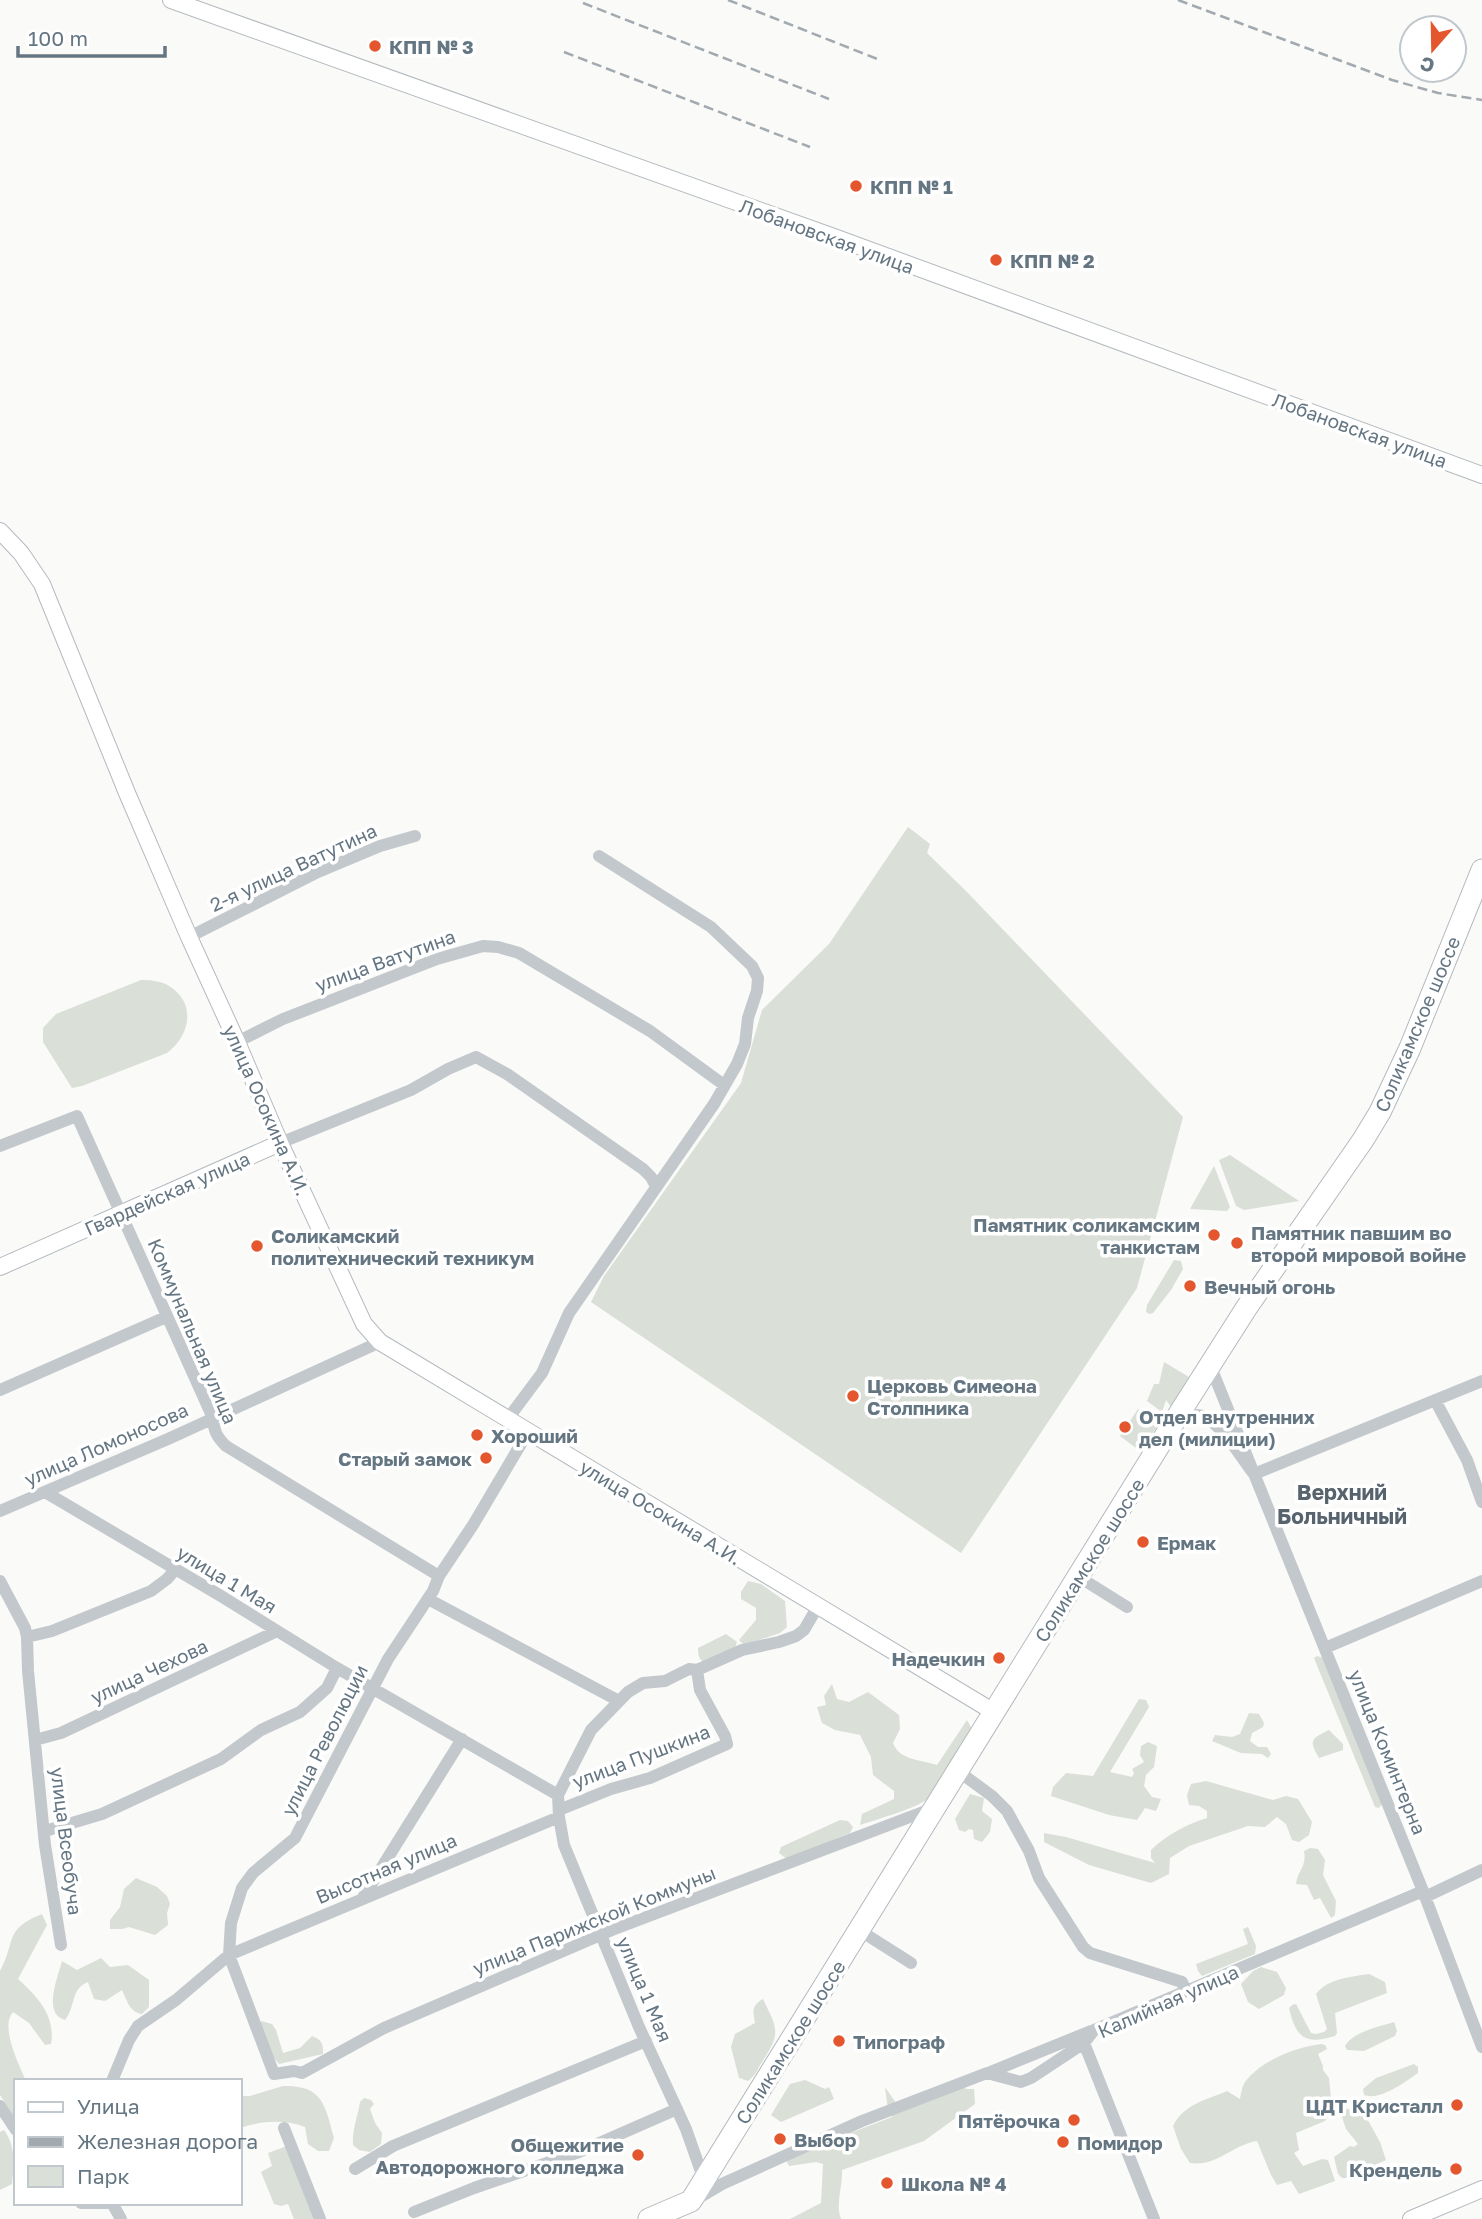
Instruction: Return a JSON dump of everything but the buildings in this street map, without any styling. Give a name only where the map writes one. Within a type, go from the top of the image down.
[{"type":"highway","name":"Соликамское шоссе","points":[[691,2202],[1210,1365],[1247,1307],[1353,1157],[1380,1112],[1410,1048],[1482,870]]},
{"type":"highway","points":[[649,2219],[691,2202]]},
{"type":"street","name":"Лобановская улица","points":[[171,0],[834,237],[1482,475]]},
{"type":"street","name":"улица Осокина А.И.","points":[[0,531],[32,568],[46,592],[127,793],[189,937],[364,1324],[380,1342],[506,1420],[994,1712]]},
{"type":"street","name":"2-я улица Ватутина","points":[[189,937],[318,872],[380,846],[415,836]]},
{"type":"street","points":[[506,1420],[541,1373],[569,1314],[714,1104],[737,1065],[745,1044],[748,1018],[757,992],[758,978],[752,966],[711,928],[599,856]]},
{"type":"street","name":"улица Ватутина","points":[[237,1042],[283,1019],[437,958],[483,946],[498,947],[519,953],[650,1031],[724,1085]]},
{"type":"street","name":"Гвардейская улица","points":[[0,1267],[280,1143],[411,1090],[448,1069],[476,1058],[507,1074],[643,1169],[656,1186]]},
{"type":"street","name":"Коммунальная улица","points":[[0,1146],[77,1116],[213,1418],[214,1431],[226,1446],[439,1576]]},
{"type":"street","points":[[0,1390],[166,1317]]},
{"type":"street","name":"улица Ломоносова","points":[[0,1511],[380,1342]]},
{"type":"street","name":"улица Коминтерна","points":[[1210,1365],[1424,1894],[1482,2047]]},
{"type":"street","points":[[1254,1474],[1482,1381]]},
{"type":"street","points":[[1436,1400],[1467,1460],[1482,1502]]},
{"type":"street","name":"улица Коминтерна","points":[[1170,1429],[1188,1418],[1199,1415],[1207,1418],[1218,1426],[1254,1474]]},
{"type":"street","name":"улица Революции","points":[[274,2074],[229,1955],[231,1923],[242,1888],[253,1873],[295,1838],[388,1659],[428,1599],[439,1576],[473,1525],[528,1432]]},
{"type":"street","name":"улица 1 Мая","points":[[45,1492],[337,1668],[558,1795],[564,1845],[677,2109],[704,2180]]},
{"type":"street","points":[[27,1637],[52,1631],[151,1591],[175,1570]]},
{"type":"street","points":[[1079,1577],[1127,1607]]},
{"type":"street","name":"улица Всеобуча","points":[[0,1581],[25,1628],[27,1637],[28,1671],[45,1831],[61,1945]]},
{"type":"street","points":[[1325,1648],[1482,1581]]},
{"type":"street","points":[[428,1599],[619,1701]]},
{"type":"street","points":[[558,1795],[591,1730],[628,1692],[643,1683],[665,1681],[689,1669],[697,1670],[742,1650],[796,1636],[804,1630],[818,1606]]},
{"type":"street","name":"улица Чехова","points":[[35,1740],[61,1733],[277,1631]]},
{"type":"street","points":[[45,1831],[102,1814],[221,1759],[261,1730],[300,1712],[327,1688],[337,1668]]},
{"type":"street","name":"улица Пушкина","points":[[559,1814],[601,1792],[650,1778],[727,1744],[726,1736],[700,1690],[697,1670]]},
{"type":"street","points":[[361,1899],[462,1740]]},
{"type":"street","points":[[958,1771],[992,1796],[1007,1811],[1029,1852],[1039,1878],[1083,1947],[1090,1953],[1182,1982],[1186,1991]]},
{"type":"street","name":"улица Парижской Коммуны","points":[[274,2074],[294,2071],[302,2073],[384,2028],[612,1930],[935,1808]]},
{"type":"street","name":"Высотная улица","points":[[113,2079],[129,2040],[138,2026],[176,2000],[229,1955],[559,1814]]},
{"type":"street","name":"Калийная улица","points":[[987,2073],[1021,2082],[1031,2078],[1083,2043],[1094,2030],[1482,1870]]},
{"type":"street","points":[[859,1930],[911,1963]]},
{"type":"street","points":[[691,2202],[862,2121],[1094,2030]]},
{"type":"street","points":[[355,2169],[393,2146],[646,2041]]},
{"type":"street","points":[[1083,2043],[1154,2219]]},
{"type":"street","points":[[0,2106],[14,2127]]},
{"type":"street","points":[[414,2212],[579,2152],[677,2109]]},
{"type":"street","points":[[284,2128],[320,2219]]},
{"type":"street","points":[[1411,2219],[1482,2189]]},
{"type":"green space","points":[[908,827],[930,844],[927,853],[1183,1117],[1137,1288],[961,1553],[591,1302],[604,1276],[741,1083],[762,1010],[829,944]]},
{"type":"green space","points":[[141,980],[166,984],[184,1001],[187,1020],[181,1038],[167,1053],[72,1088],[43,1042],[43,1028],[56,1014]]},
{"type":"green space","points":[[1230,1155],[1299,1201],[1244,1210],[1236,1206],[1219,1160]]},
{"type":"green space","points":[[1214,1166],[1230,1207],[1227,1211],[1190,1209]]},
{"type":"green space","points":[[1174,1260],[1181,1261],[1183,1269],[1171,1290],[1150,1314],[1146,1312],[1147,1305]]},
{"type":"green space","points":[[1164,1362],[1189,1377],[1171,1407],[1166,1400],[1162,1412],[1147,1401],[1154,1384],[1159,1384]]},
{"type":"green space","points":[[1138,1409],[1159,1424],[1140,1451],[1120,1436]]},
{"type":"green space","points":[[748,1581],[761,1584],[785,1601],[787,1627],[780,1633],[744,1645],[739,1640],[756,1620],[756,1608],[741,1599],[741,1592]]},
{"type":"green space","points":[[726,1634],[737,1642],[735,1648],[706,1663],[702,1661],[698,1648]]},
{"type":"green space","points":[[1314,1658],[1323,1658],[1382,1804],[1379,1808],[1375,1807]]},
{"type":"green space","points":[[832,1684],[837,1699],[849,1702],[868,1692],[899,1715],[900,1729],[893,1743],[900,1753],[918,1760],[937,1765],[967,1720],[972,1729],[930,1797],[908,1809],[860,1825],[862,1814],[894,1799],[894,1791],[873,1775],[871,1757],[860,1735],[835,1730],[822,1723],[817,1707],[826,1705],[824,1696]]},
{"type":"green space","points":[[1139,1699],[1146,1700],[1149,1707],[1110,1772],[1132,1777],[1132,1769],[1144,1762],[1140,1755],[1141,1746],[1148,1742],[1157,1746],[1154,1767],[1146,1775],[1144,1786],[1152,1797],[1161,1799],[1156,1811],[1145,1808],[1137,1820],[1109,1815],[1051,1796],[1053,1787],[1066,1773],[1093,1776]]},
{"type":"green space","points":[[1249,1713],[1259,1714],[1264,1723],[1263,1727],[1252,1733],[1250,1741],[1258,1747],[1267,1747],[1271,1754],[1268,1758],[1262,1754],[1241,1753],[1212,1741],[1215,1735],[1232,1737],[1240,1734]]},
{"type":"green space","points":[[1329,1730],[1343,1744],[1343,1750],[1319,1758],[1314,1740]]},
{"type":"green space","points":[[1206,1781],[1273,1800],[1286,1796],[1298,1799],[1312,1822],[1309,1835],[1299,1842],[1292,1840],[1286,1824],[1277,1817],[1265,1827],[1248,1826],[1189,1846],[1170,1858],[1169,1874],[1151,1883],[1089,1865],[1044,1842],[1044,1833],[1066,1837],[1155,1863],[1151,1858],[1151,1850],[1177,1831],[1207,1818],[1207,1811],[1199,1806],[1189,1805],[1187,1795],[1191,1784]]},
{"type":"green space","points":[[970,1794],[984,1798],[982,1811],[992,1819],[990,1832],[982,1842],[974,1839],[973,1830],[959,1830],[955,1819]]},
{"type":"green space","points":[[840,1820],[848,1821],[853,1827],[850,1833],[787,1859],[779,1853],[781,1847]]},
{"type":"green space","points":[[1310,1848],[1318,1849],[1325,1860],[1323,1875],[1336,1901],[1335,1915],[1331,1918],[1320,1898],[1314,1900],[1307,1885],[1296,1884],[1304,1861],[1304,1851]]},
{"type":"green space","points":[[136,1878],[157,1887],[167,1896],[170,1904],[167,1913],[168,1925],[155,1935],[129,1927],[110,1929],[110,1920],[120,1907],[124,1889]]},
{"type":"green space","points":[[42,1914],[47,1925],[18,1979],[44,2007],[52,2034],[51,2044],[45,2045],[29,2023],[13,2012],[9,2018],[9,2035],[25,2079],[14,2079],[14,2117],[0,2095],[0,1971],[16,1931]]},
{"type":"green space","points":[[1248,1927],[1256,1946],[1255,1954],[1202,1976],[1196,1964],[1248,1944],[1243,1929]]},
{"type":"green space","points":[[101,1958],[110,1967],[128,1965],[149,1980],[149,2007],[142,2014],[134,2011],[122,1990],[105,2001],[94,1999],[88,1982],[78,1989],[65,2020],[58,2016],[54,2010],[53,1994],[62,1961],[77,1970]]},
{"type":"green space","points":[[1261,1967],[1277,1972],[1286,1988],[1284,1995],[1259,2009],[1248,2002],[1241,1984],[1253,1971]]},
{"type":"green space","points":[[1369,1974],[1385,1982],[1387,1993],[1335,2013],[1335,2036],[1316,2040],[1303,2037],[1295,2026],[1289,2008],[1292,2005],[1296,2004],[1311,2033],[1324,2032],[1327,2029],[1316,1994],[1333,1981]]},
{"type":"green space","points":[[763,1999],[772,2018],[775,2037],[753,2077],[748,2081],[739,2078],[731,2047],[735,2034],[755,2023],[754,2009]]},
{"type":"green space","points":[[261,2021],[272,2024],[283,2053],[300,2048],[312,2036],[321,2042],[323,2054],[279,2064],[274,2058]]},
{"type":"green space","points":[[1394,2022],[1397,2031],[1395,2036],[1364,2051],[1347,2050],[1345,2046],[1354,2037]]},
{"type":"green space","points":[[1321,2044],[1327,2049],[1318,2054],[1323,2070],[1329,2078],[1332,2109],[1325,2121],[1296,2133],[1299,2150],[1294,2153],[1303,2166],[1322,2159],[1328,2160],[1335,2181],[1299,2194],[1291,2181],[1277,2185],[1257,2141],[1208,2162],[1190,2163],[1181,2149],[1173,2126],[1183,2113],[1196,2104],[1227,2091],[1240,2099],[1245,2082],[1260,2068],[1290,2052]]},
{"type":"green space","points":[[1414,2064],[1418,2067],[1418,2073],[1399,2085],[1385,2093],[1364,2095],[1363,2089],[1376,2078]]},
{"type":"green space","points":[[805,2080],[825,2089],[829,2087],[834,2099],[781,2122],[771,2115],[790,2084]]},
{"type":"green space","points":[[954,2083],[974,2089],[975,2104],[924,2141],[842,2170],[839,2207],[841,2219],[790,2219],[821,2203],[823,2164],[816,2162],[789,2166],[787,2162],[791,2156],[892,2117],[885,2087],[896,2103]]},
{"type":"green space","points":[[283,2086],[307,2089],[314,2093],[328,2116],[334,2138],[329,2151],[318,2151],[308,2144],[305,2127],[297,2124],[272,2122],[242,2128],[242,2096]]},
{"type":"green space","points":[[364,2098],[374,2104],[370,2109],[382,2133],[381,2144],[370,2152],[359,2150],[353,2145],[360,2102]]},
{"type":"green space","points":[[1339,2108],[1365,2115],[1380,2142],[1386,2160],[1347,2178],[1338,2174],[1334,2157],[1358,2144],[1346,2129]]},
{"type":"green space","points":[[4,2130],[12,2149],[13,2170],[12,2184],[0,2190],[0,2132]]},
{"type":"green space","points":[[287,2146],[315,2219],[294,2219],[288,2204],[274,2204],[261,2172],[272,2166],[268,2153]]},
{"type":"railway","points":[[728,0],[880,60]]},
{"type":"railway","points":[[1178,0],[1392,80],[1438,93],[1482,100]]},
{"type":"railway","points":[[583,3],[829,99]]},
{"type":"railway","points":[[564,52],[810,147]]},
{"type":"place","name":"КПП № 3","points":[[375,46]]},
{"type":"place","name":"КПП № 1","points":[[856,186]]},
{"type":"place","name":"КПП № 2","points":[[996,260]]},
{"type":"place","name":"Памятник соликамским танкистам","points":[[1214,1235]]},
{"type":"place","name":"Памятник павшим во второй мировой войне","points":[[1237,1243]]},
{"type":"place","name":"Соликамский политехнический техникум","points":[[257,1246]]},
{"type":"place","name":"Вечный огонь","points":[[1190,1286]]},
{"type":"place","name":"Церковь Симеона Столпника","points":[[853,1396]]},
{"type":"place","name":"Отдел внутренних дел (милиции)","points":[[1125,1427]]},
{"type":"place","name":"Хороший","points":[[477,1435]]},
{"type":"place","name":"Старый замок","points":[[486,1458]]},
{"type":"place","name":"Ермак","points":[[1143,1542]]},
{"type":"place","name":"Надечкин","points":[[999,1658]]},
{"type":"place","name":"Типограф","points":[[839,2041]]},
{"type":"place","name":"ЦДТ Кристалл","points":[[1457,2105]]},
{"type":"place","name":"Пятёрочка","points":[[1074,2120]]},
{"type":"place","name":"Выбор","points":[[780,2139]]},
{"type":"place","name":"Помидор","points":[[1063,2142]]},
{"type":"place","name":"Общежитие Автодорожного колледжа","points":[[638,2155]]},
{"type":"place","name":"Крендель","points":[[1456,2169]]},
{"type":"place","name":"Школа № 4","points":[[887,2183]]},
{"type":"district","name":"Верхний Больничный","points":[[1342,1504]]}]
